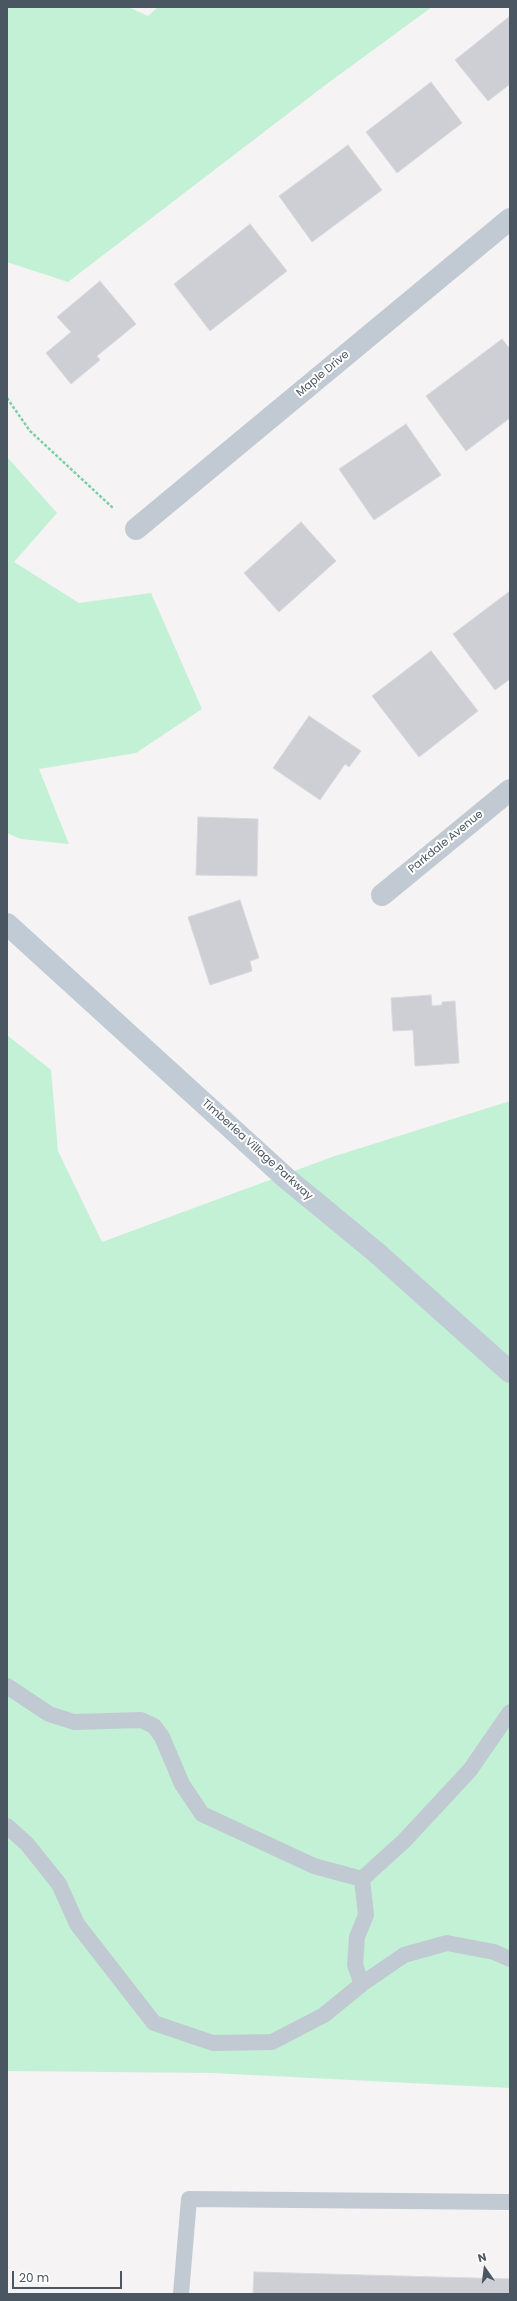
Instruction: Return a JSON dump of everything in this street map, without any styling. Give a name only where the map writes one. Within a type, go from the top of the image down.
[{"type":"main road","name":"Timberlea Village Parkway","points":[[7,924],[286,1178],[377,1253],[510,1372]]},
{"type":"street","name":"Maple Drive","points":[[136,529],[510,219]]},
{"type":"street","name":"Parkdale Avenue","points":[[382,895],[510,790]]},
{"type":"lane","points":[[7,1686],[49,1714],[74,1722],[141,1720],[154,1726],[162,1737],[182,1784],[202,1814],[314,1866],[362,1879]]},
{"type":"lane","points":[[362,1879],[404,1841],[470,1770],[510,1712]]},
{"type":"lane","points":[[7,1826],[27,1844],[59,1884],[77,1924],[154,2023],[213,2043],[272,2042],[324,2015],[362,1984],[404,1955],[447,1943],[494,1952],[510,1959]]},
{"type":"lane","points":[[362,1879],[366,1915],[357,1937],[355,1965],[362,1984]]},
{"type":"lane","points":[[181,2294],[189,2199],[510,2202]]},
{"type":"path","points":[[7,398],[30,431],[136,529]]},
{"type":"green space","points":[[7,7],[128,7],[148,16],[158,7],[432,7],[328,83],[68,282],[7,262]]},
{"type":"green space","points":[[7,457],[57,513],[14,562],[79,603],[151,593],[202,709],[136,753],[39,769],[69,844],[21,839],[7,833]]},
{"type":"green space","points":[[7,1035],[51,1070],[58,1151],[102,1242],[332,1157],[510,1101],[510,2088],[212,2073],[7,2071]]},
{"type":"building","points":[[510,16],[510,84],[488,101],[455,60]]},
{"type":"building","points":[[431,82],[462,123],[397,173],[366,132]]},
{"type":"building","points":[[348,145],[382,190],[312,242],[279,196]]},
{"type":"building","points":[[250,224],[287,271],[210,331],[174,284]]},
{"type":"building","points":[[100,281],[136,324],[97,356],[100,360],[71,384],[46,353],[71,332],[57,317]]},
{"type":"building","points":[[502,339],[510,349],[510,418],[466,451],[426,396]]},
{"type":"building","points":[[406,424],[441,475],[374,520],[339,469]]},
{"type":"building","points":[[301,522],[336,561],[279,612],[244,573]]},
{"type":"building","points":[[510,591],[510,679],[495,690],[453,634]]},
{"type":"building","points":[[431,651],[478,711],[419,757],[372,696]]},
{"type":"building","points":[[309,716],[361,751],[349,767],[345,764],[320,800],[273,768]]},
{"type":"building","points":[[198,817],[258,819],[257,876],[196,875]]},
{"type":"building","points":[[240,900],[259,958],[250,961],[252,971],[210,985],[188,917]]},
{"type":"building","points":[[431,995],[432,1006],[442,1005],[442,1002],[455,1001],[459,1063],[415,1066],[413,1030],[393,1031],[391,998]]},
{"type":"building","points":[[254,2272],[510,2279],[510,2294],[253,2294]]}]
